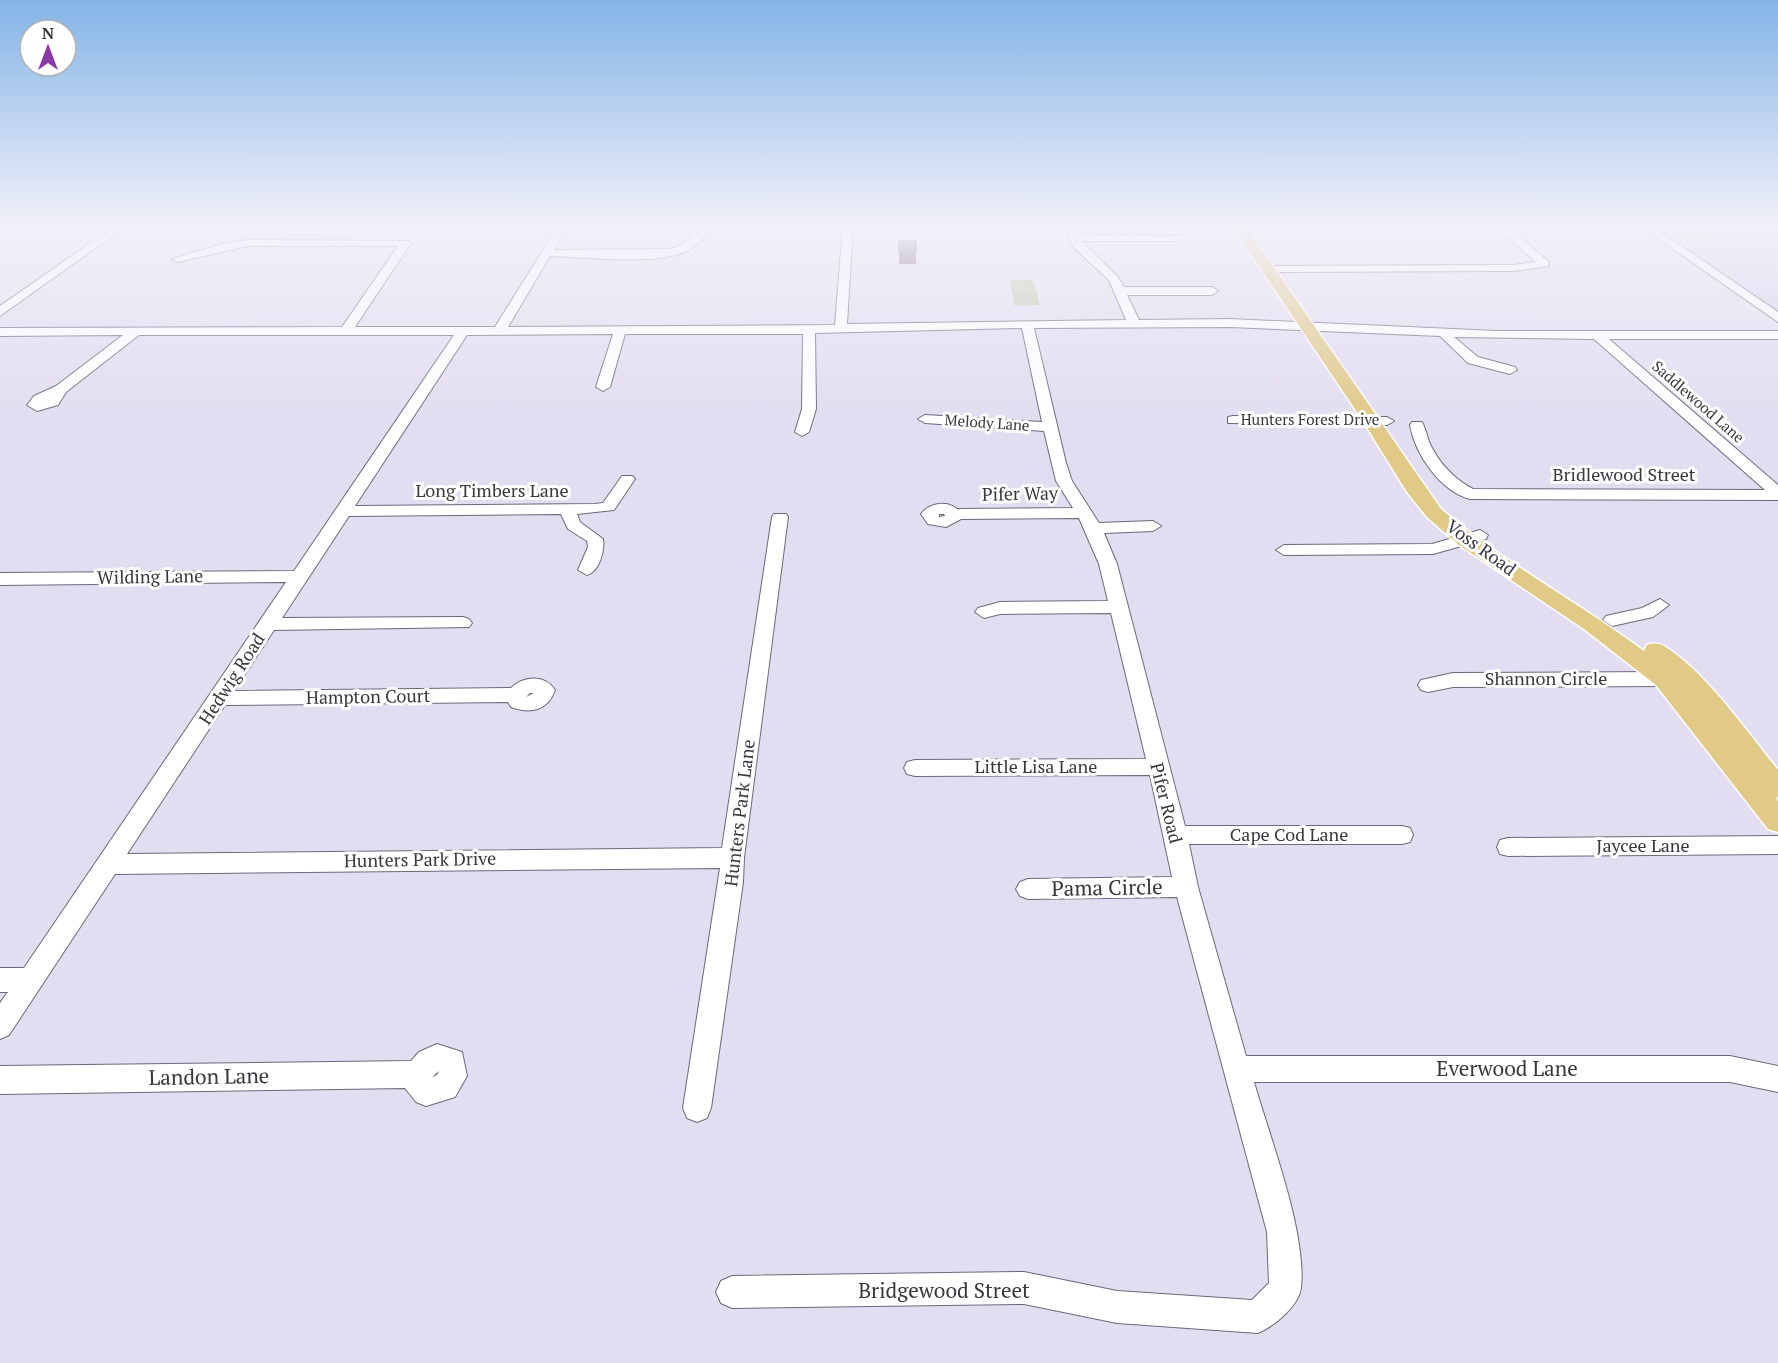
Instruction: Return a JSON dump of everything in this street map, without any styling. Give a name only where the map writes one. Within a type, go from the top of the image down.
[{"type":"main road","name":"Voss Road","points":[[1288,290],[1379,421],[1417,492],[1434,513],[1612,620],[1686,677],[1698,704],[1778,821]]},
{"type":"main road","name":"Voss Road","points":[[1473,538],[1698,704],[1778,788]]},
{"type":"street","points":[[0,307],[27,290]]},
{"type":"street","points":[[0,312],[30,290]]},
{"type":"street","points":[[346,331],[374,290]]},
{"type":"street","points":[[499,331],[524,290]]},
{"type":"street","points":[[841,327],[844,290]]},
{"type":"street","points":[[1737,290],[1778,318]]},
{"type":"street","points":[[1134,323],[1121,291],[1212,291]]},
{"type":"street","points":[[0,332],[809,330],[841,327],[1230,323],[1445,334],[1778,335]]},
{"type":"street","name":"Pifer Road","points":[[1027,324],[1049,428],[1064,482],[1090,521],[1108,564],[1157,767],[1176,835],[1186,887],[1282,1232],[1286,1289]]},
{"type":"street","points":[[802,432],[809,409],[809,330]]},
{"type":"street","name":"Hedwig Road","points":[[0,1026],[464,331]]},
{"type":"street","points":[[603,387],[620,331]]},
{"type":"street","points":[[61,389],[136,332]]},
{"type":"street","points":[[1445,334],[1467,359],[1486,366],[1510,370]]},
{"type":"street","name":"Saddlewood Lane","points":[[1597,335],[1778,494]]},
{"type":"street","name":"Melody Lane","points":[[925,419],[1049,428]]},
{"type":"street","name":"Hunters Forest Drive","points":[[1233,420],[1379,421]]},
{"type":"street","name":"Bridlewood Street","points":[[1417,425],[1421,442],[1448,480],[1456,489],[1470,494],[1778,494]]},
{"type":"street","name":"Long Timbers Lane","points":[[343,512],[569,510],[609,507],[627,479]]},
{"type":"street","points":[[569,510],[569,520],[573,528],[596,539],[596,547],[587,570]]},
{"type":"street","name":"Pifer Way","points":[[954,514],[1153,526]]},
{"type":"street","name":"Hunters Park Lane","points":[[697,1108],[731,882],[732,858],[780,518]]},
{"type":"street","points":[[1284,550],[1433,549],[1473,538]]},
{"type":"street","name":"Wilding Lane","points":[[0,579],[299,576]]},
{"type":"street","points":[[1612,620],[1647,613],[1660,605]]},
{"type":"street","points":[[984,612],[1000,608],[1119,607]]},
{"type":"street","points":[[267,624],[463,623]]},
{"type":"street","name":"Shannon Circle","points":[[1428,685],[1453,680],[1664,679]]},
{"type":"street","name":"Hampton Court","points":[[219,698],[516,696]]},
{"type":"street","name":"Little Lisa Lane","points":[[915,768],[1157,767]]},
{"type":"street","name":"Cape Cod Lane","points":[[1176,835],[1402,835]]},
{"type":"street","name":"Jaycee Lane","points":[[1508,847],[1778,845]]},
{"type":"street","name":"Hunters Park Drive","points":[[107,864],[732,858]]},
{"type":"street","name":"Pama Circle","points":[[1028,889],[1186,887]]},
{"type":"street","points":[[0,980],[30,980]]},
{"type":"street","name":"Everwood Lane","points":[[1236,1069],[1730,1069],[1776,1079]]},
{"type":"street","name":"Landon Lane","points":[[0,1080],[418,1074]]},
{"type":"street","name":"Bridgewood Street","points":[[732,1292],[1024,1288],[1117,1307],[1258,1317],[1286,1289]]},
{"type":"shaded area","points":[[1744,290],[1778,290],[1778,313]]},
{"type":"green space","points":[[1011,290],[1036,290],[1040,305],[1015,306]]}]
